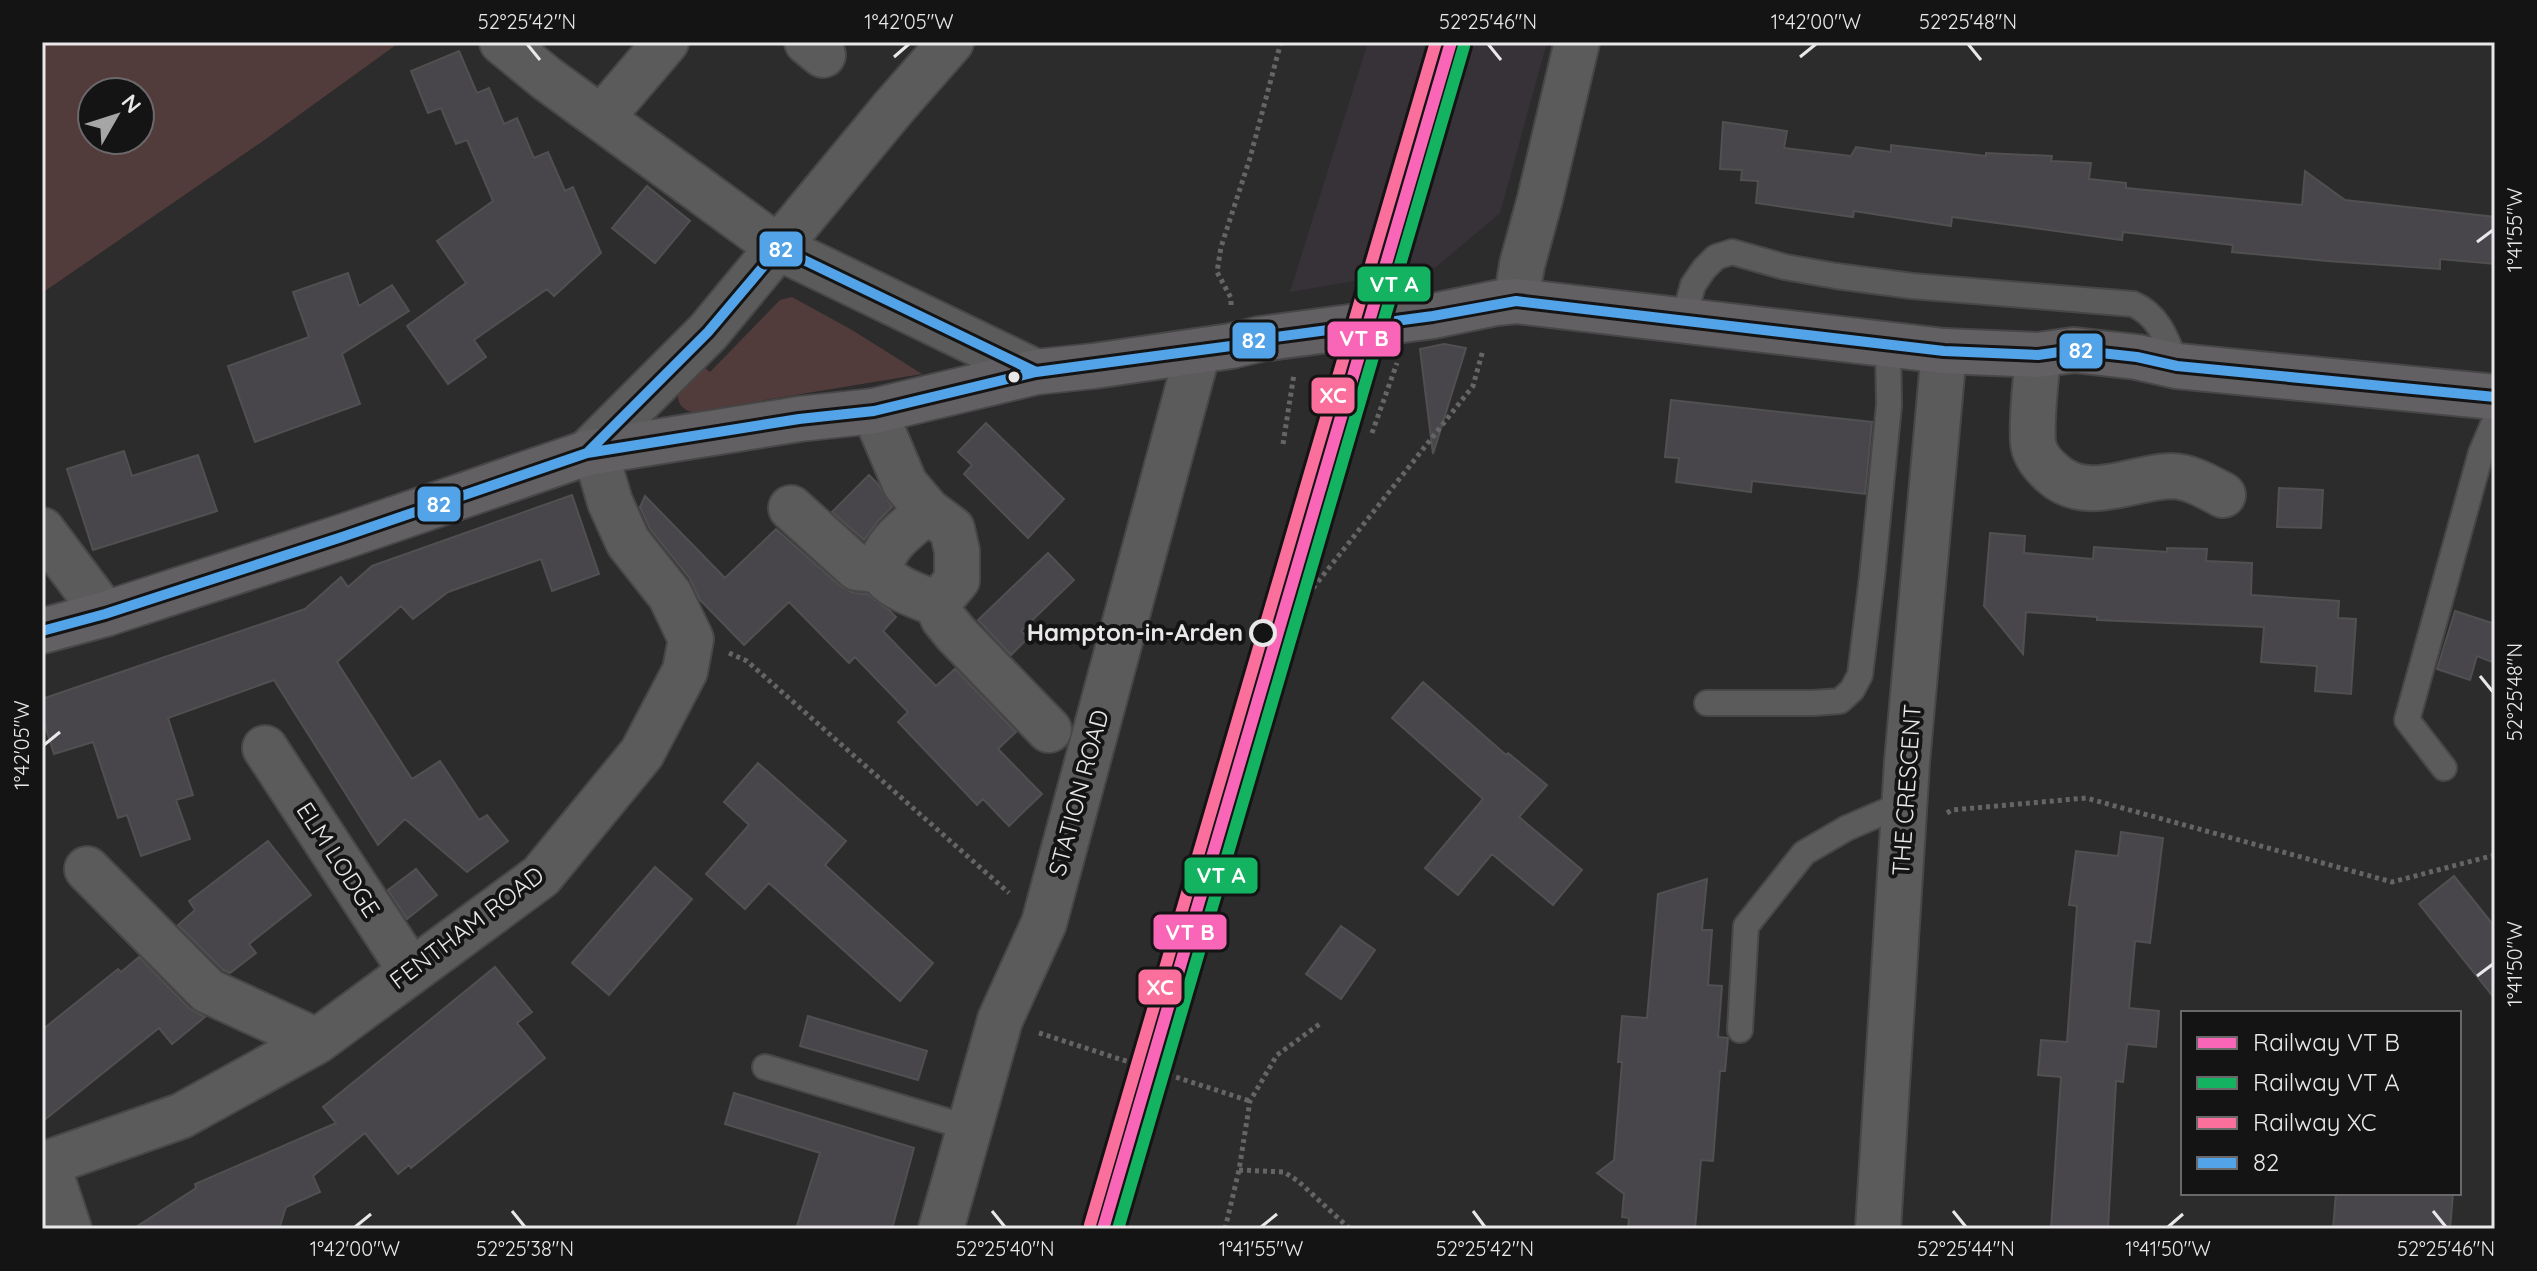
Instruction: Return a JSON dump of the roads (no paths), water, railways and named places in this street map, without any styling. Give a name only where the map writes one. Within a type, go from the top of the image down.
[{"type":"main road","points":[[42,631],[105,614],[327,542],[591,452],[799,419],[874,411],[1036,372],[1433,316],[1516,301],[1944,351],[2038,355],[2074,350],[2137,357],[2177,366],[2495,397]]},
{"type":"street","points":[[502,42],[546,78],[779,248],[1036,372]]},
{"type":"street","points":[[602,117],[666,42]]},
{"type":"street","points":[[591,452],[708,332],[951,42]]},
{"type":"street","points":[[1516,301],[1522,265],[1577,42]]},
{"type":"street","name":"STATION ROAD","points":[[941,1229],[1000,1020],[1044,923],[1229,345]]},
{"type":"street","name":"THE CRESCENT","points":[[1878,1229],[1907,762],[1944,351]]},
{"type":"street","points":[[2038,355],[2033,444],[2042,464],[2058,479],[2079,487],[2117,487],[2144,479],[2172,476],[2202,484],[2223,495]]},
{"type":"street","points":[[874,411],[905,484],[928,511],[952,529],[957,551],[957,580],[937,604]]},
{"type":"street","name":"FENTHAM ROAD","points":[[45,1164],[181,1116],[317,1041],[541,876],[642,753],[681,680],[691,639],[670,595],[623,532],[591,452]]},
{"type":"street","points":[[791,508],[857,568],[879,570]]},
{"type":"street","points":[[928,511],[894,539],[882,554],[879,570],[885,579],[899,588],[937,604],[943,618],[956,634],[1049,730]]},
{"type":"street","points":[[42,530],[105,614]]},
{"type":"street","name":"ELM LODGE","points":[[265,748],[411,971]]},
{"type":"street","points":[[87,869],[208,991],[317,1041]]},
{"type":"street","points":[[45,1164],[69,1229]]},
{"type":"lane","points":[[1683,321],[1693,285],[1704,269],[1716,257],[1732,252],[1785,267],[1912,286],[2133,304],[2143,308],[2164,332],[2177,366]]},
{"type":"lane","points":[[1707,703],[1840,701],[1852,690],[1860,675],[1889,405],[1888,345]]},
{"type":"lane","points":[[2444,768],[2407,720],[2481,453],[2495,420]]},
{"type":"lane","points":[[1740,1030],[1746,926],[1804,853],[1847,828],[1905,820]]},
{"type":"lane","points":[[765,1067],[970,1128]]},
{"type":"rail line","name":"XC","points":[[1090,1225],[1436,42]]},
{"type":"place","name":"Hampton-in-Arden","points":[[1263,633]]}]
